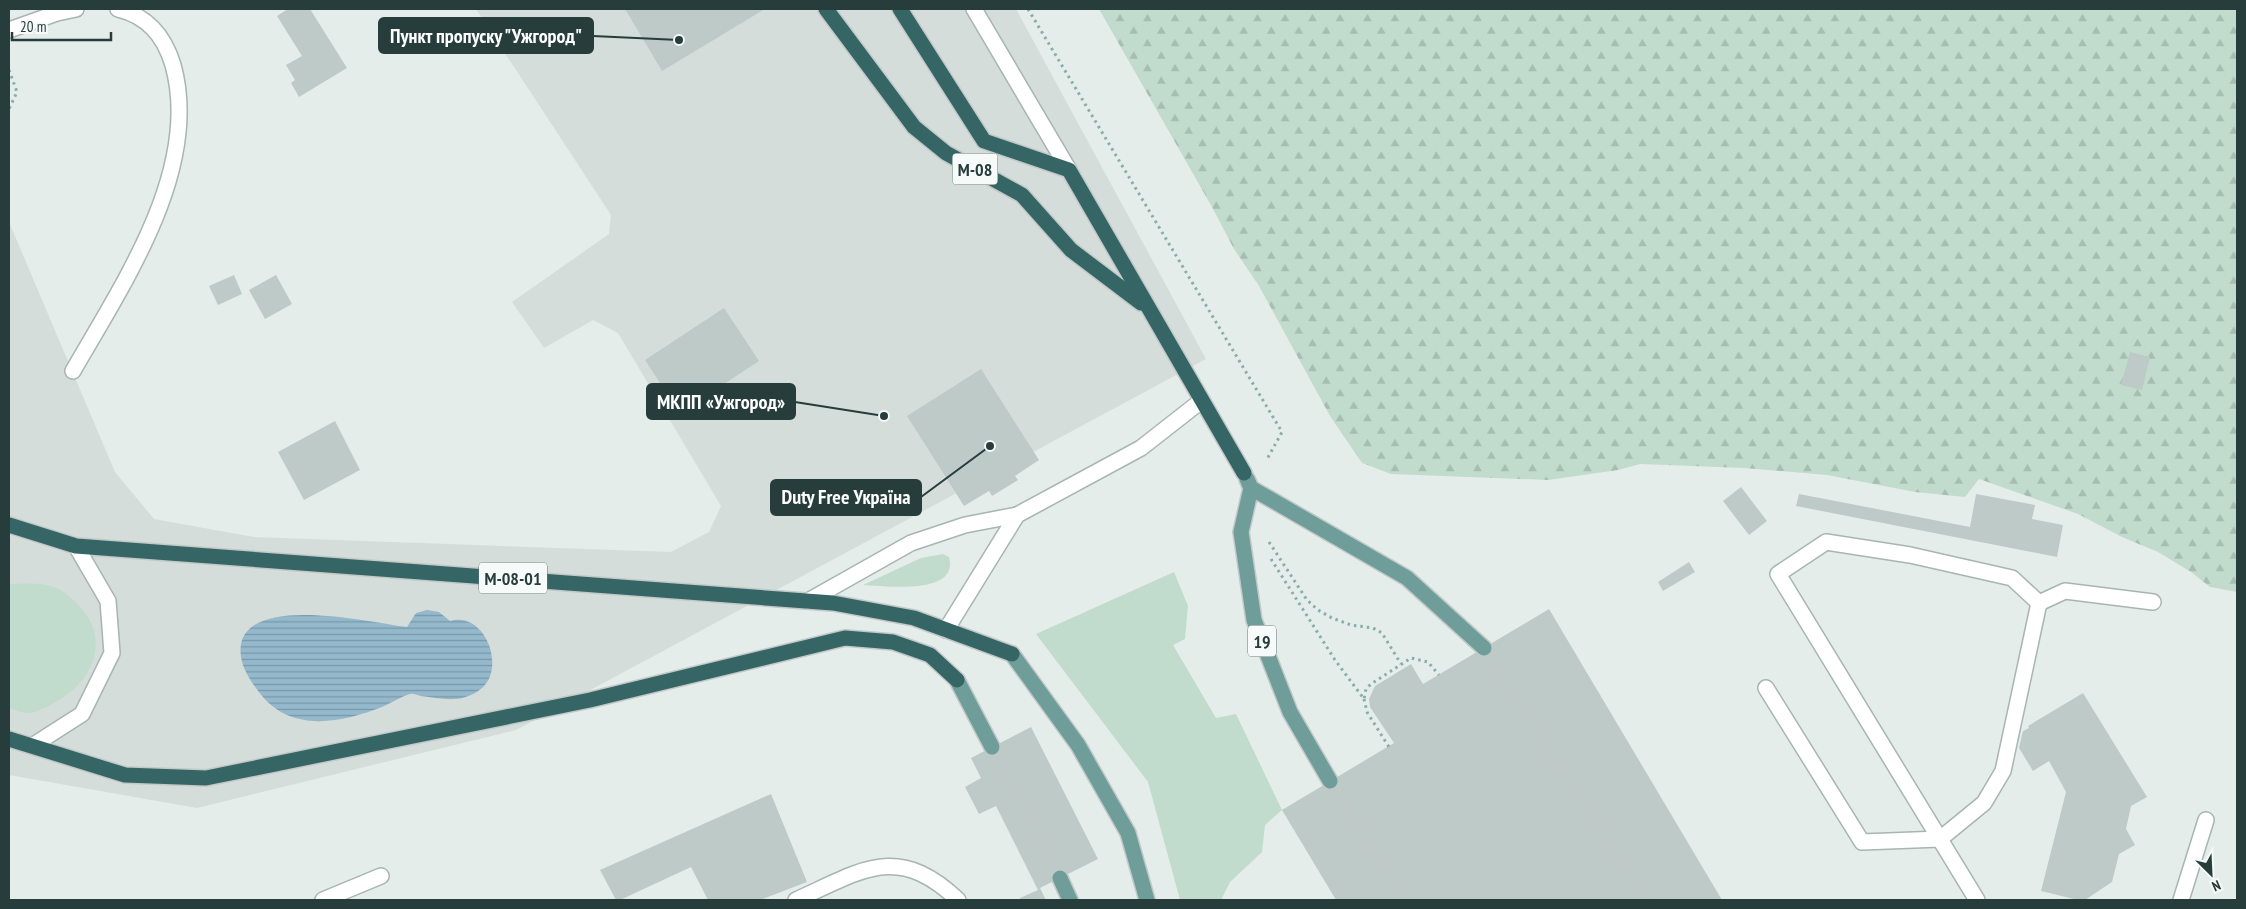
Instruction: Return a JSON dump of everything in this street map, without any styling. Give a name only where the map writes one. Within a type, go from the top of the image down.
[{"type":"highway","name":"М-08","points":[[826,9],[914,127],[946,153],[1022,195],[1071,250],[1146,307]]},
{"type":"highway","name":"М-08","points":[[900,9],[984,141],[1069,170],[1146,307],[1244,474]]},
{"type":"highway","name":"М-08-01","points":[[9,525],[76,546],[833,603],[914,618],[1012,654]]},
{"type":"highway","points":[[9,739],[125,775],[206,778],[590,700],[845,638],[893,642],[930,655],[957,680]]},
{"type":"main road","points":[[1244,474],[1252,488],[1407,578],[1484,648]]},
{"type":"main road","name":"19","points":[[1252,488],[1241,532],[1254,620],[1290,712],[1330,781]]},
{"type":"main road","points":[[1012,654],[1078,745],[1128,833],[1147,900]]},
{"type":"main road","points":[[957,680],[992,747]]},
{"type":"main road","points":[[1060,878],[1070,900]]},
{"type":"street","points":[[9,30],[48,15],[76,9]]},
{"type":"street","points":[[73,371],[130,271],[149,230],[162,196],[176,142],[179,110],[177,79],[168,50],[153,26],[133,12],[118,9]]},
{"type":"street","points":[[974,9],[1069,170]]},
{"type":"street","points":[[808,601],[911,543],[965,525],[1017,516],[1141,448],[1201,401]]},
{"type":"street","points":[[946,630],[1017,516]]},
{"type":"street","points":[[1977,900],[1778,574],[1826,542],[1910,555],[2012,578],[2039,603]]},
{"type":"street","points":[[32,746],[82,714],[112,653],[108,601],[76,546]]},
{"type":"street","points":[[2039,603],[2065,591],[2153,602]]},
{"type":"street","points":[[1766,688],[1862,842],[1940,840],[1984,803],[2003,771],[2039,603]]},
{"type":"street","points":[[2181,900],[2206,820]]},
{"type":"street","points":[[796,900],[862,871],[883,866],[902,866],[939,882],[958,900]]},
{"type":"street","points":[[323,900],[381,876]]},
{"type":"path","points":[[1028,9],[1282,432],[1252,488]]},
{"type":"path","points":[[9,70],[17,92],[9,109]]},
{"type":"path","points":[[1266,537],[1307,600],[1318,610],[1332,618],[1373,628],[1382,633],[1401,664]]},
{"type":"path","points":[[1269,556],[1335,660],[1364,699],[1367,712],[1389,747]]},
{"type":"path","points":[[1364,699],[1366,689],[1371,684],[1411,658],[1418,658],[1428,662],[1439,675]]},
{"type":"shaded area","points":[[476,9],[1016,9],[1206,359],[516,730],[197,808],[9,775],[9,222],[115,472],[154,519],[254,537],[671,552],[709,532],[721,506],[618,333],[593,320],[544,348],[512,302],[609,234],[611,215]]},
{"type":"green space","points":[[1099,9],[2237,9],[2237,592],[2210,587],[2191,572],[2158,552],[2122,537],[2078,514],[1979,479],[1965,497],[1915,492],[1827,475],[1744,468],[1640,464],[1618,470],[1548,480],[1391,474],[1362,463],[1330,416],[1259,286],[1234,249]]},
{"type":"green space","points":[[943,554],[949,557],[949,569],[943,578],[932,583],[902,587],[863,585],[921,558]]},
{"type":"green space","points":[[1174,572],[1188,606],[1185,639],[1173,645],[1216,718],[1236,714],[1282,810],[1265,825],[1262,852],[1230,882],[1221,900],[1180,900],[1148,782],[1036,634]]},
{"type":"green space","points":[[9,584],[43,584],[62,591],[86,614],[93,628],[96,643],[94,657],[88,671],[79,684],[67,695],[52,704],[30,713],[9,708]]},
{"type":"water","points":[[427,610],[439,612],[450,621],[462,620],[473,624],[482,632],[492,655],[492,667],[489,679],[475,693],[453,699],[411,694],[382,707],[351,717],[320,721],[304,720],[289,716],[275,708],[263,697],[249,678],[242,662],[244,636],[258,623],[280,617],[307,615],[365,620],[407,627],[416,613]]},
{"type":"building","points":[[288,9],[310,9],[347,68],[299,97],[291,83],[295,80],[286,65],[302,56],[277,16]]},
{"type":"building","points":[[625,9],[765,9],[662,71]]},
{"type":"building","points":[[234,275],[242,294],[218,305],[209,286]]},
{"type":"building","points":[[276,275],[292,304],[265,319],[249,290]]},
{"type":"building","points":[[724,308],[759,361],[680,413],[645,360]]},
{"type":"building","points":[[2130,352],[2150,357],[2142,390],[2121,385]]},
{"type":"building","points":[[981,369],[1039,460],[1015,476],[1018,480],[992,496],[989,491],[964,506],[907,416]]},
{"type":"building","points":[[335,421],[360,470],[304,500],[278,452]]},
{"type":"building","points":[[1741,487],[1767,521],[1749,535],[1723,501]]},
{"type":"building","points":[[1799,494],[1970,527],[1976,494],[2035,505],[2032,519],[2063,525],[2057,557],[1796,506]]},
{"type":"building","points":[[1689,562],[1695,572],[1663,591],[1658,582]]},
{"type":"building","points":[[1549,609],[1722,900],[1336,900],[1282,810],[1394,743],[1370,707],[1369,699],[1375,686],[1411,664],[1423,684]]},
{"type":"building","points":[[2083,693],[2147,797],[2131,806],[2126,829],[2135,845],[2119,854],[2112,882],[2085,900],[2078,900],[2041,891],[2066,792],[2049,761],[2033,771],[2019,748],[2023,731],[2029,728],[2028,726]]},
{"type":"building","points":[[1031,727],[1098,859],[1040,888],[1046,900],[1021,900],[1020,898],[1038,890],[996,806],[979,814],[965,787],[981,778],[971,758]]},
{"type":"building","points":[[771,794],[807,882],[760,900],[708,900],[691,867],[620,900],[616,900],[600,870]]},
{"type":"tunnel","points":[[1484,648],[1647,900]]},
{"type":"tunnel","points":[[992,747],[1060,878]]},
{"type":"tunnel","points":[[1330,781],[1403,900]]},
{"type":"place","name":"Пункт пропуску \"Ужгород\"","points":[[679,40]]},
{"type":"place","name":"МКПП «Ужгород»","points":[[884,416]]},
{"type":"place","name":"Duty Free Україна","points":[[990,446]]}]
